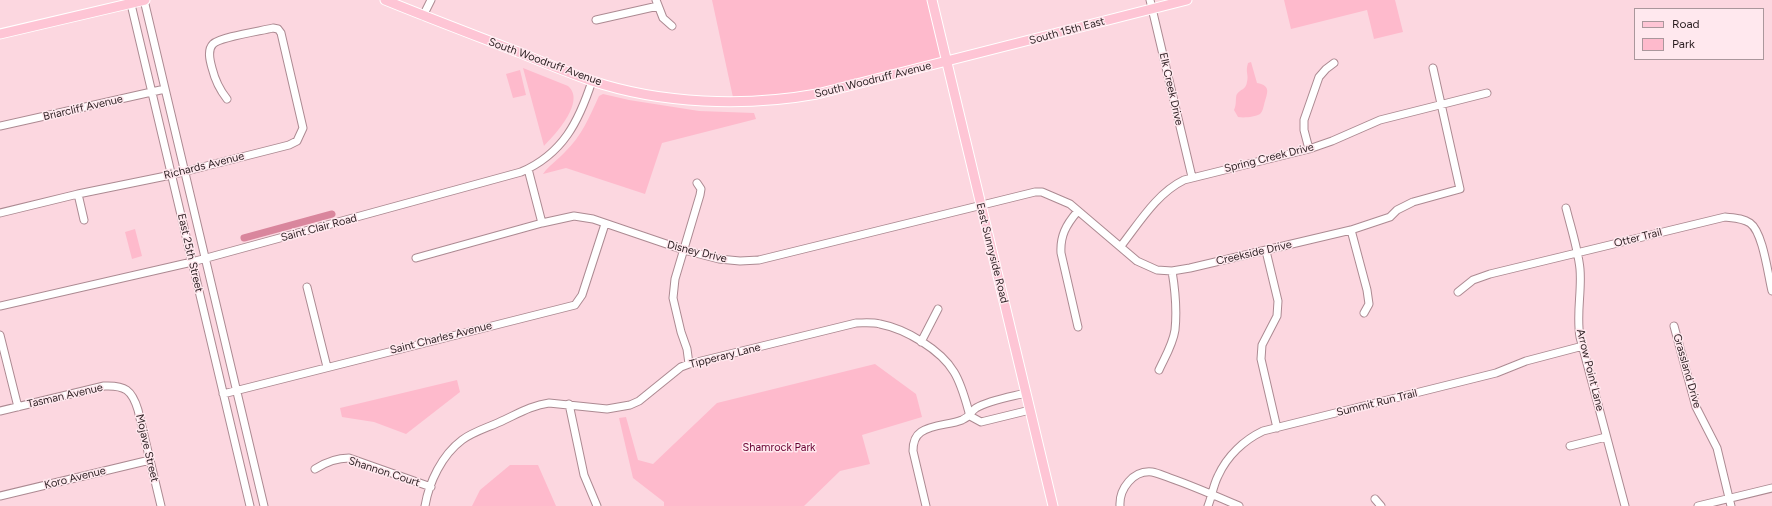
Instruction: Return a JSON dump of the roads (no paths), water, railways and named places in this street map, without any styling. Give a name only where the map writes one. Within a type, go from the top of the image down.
[{"type":"main road","points":[[0,34],[130,2],[144,0]]},
{"type":"main road","name":"South Woodruff Avenue","points":[[385,0],[592,81],[640,93],[678,98],[734,102],[794,98],[946,62]]},
{"type":"main road","name":"East Sunnyside Road","points":[[932,0],[980,205],[1054,506]]},
{"type":"main road","name":"South 15th East","points":[[946,62],[1151,4],[1187,0]]},
{"type":"street","name":"East 25th Street","points":[[144,0],[264,506]]},
{"type":"street","points":[[423,16],[430,0]]},
{"type":"street","name":"East 25th Street","points":[[130,2],[250,506]]},
{"type":"street","points":[[596,20],[657,3],[663,18],[672,26]]},
{"type":"street","name":"Elk Creek Drive","points":[[1151,4],[1192,177]]},
{"type":"street","name":"Richards Avenue","points":[[0,213],[78,194],[171,175],[289,145],[297,141],[303,128],[281,34],[278,29],[273,28],[220,40],[212,45],[210,61],[219,89],[227,99]]},
{"type":"street","points":[[1309,149],[1304,130],[1306,114],[1319,77],[1326,68],[1334,63]]},
{"type":"street","points":[[1433,68],[1441,105]]},
{"type":"street","name":"Saint Clair Road","points":[[0,306],[192,262],[494,180],[528,169],[549,154],[570,132],[585,104],[592,81]]},
{"type":"street","name":"Briarcliff Avenue","points":[[0,126],[165,89]]},
{"type":"street","name":"Spring Creek Drive","points":[[1121,246],[1161,196],[1174,185],[1192,177],[1309,149],[1332,141],[1380,120],[1487,93]]},
{"type":"street","name":"Creekside Drive","points":[[980,205],[1035,192],[1042,192],[1070,204],[1077,212],[1121,246],[1137,261],[1157,270],[1172,271],[1266,251],[1351,230],[1390,217],[1397,210],[1414,202],[1460,189],[1441,105]]},
{"type":"street","points":[[528,169],[542,223]]},
{"type":"street","points":[[689,364],[687,349],[681,332],[673,298],[675,279],[700,195],[701,189],[697,183]]},
{"type":"street","points":[[78,194],[84,220]]},
{"type":"street","name":"Disney Drive","points":[[416,258],[542,223],[574,216],[583,216],[684,250],[719,259],[740,261],[764,259],[980,205]]},
{"type":"street","name":"Arrow Point Lane","points":[[1566,208],[1577,254],[1581,283],[1578,326],[1625,506]]},
{"type":"street","points":[[1077,212],[1063,231],[1060,242],[1060,253],[1078,327]]},
{"type":"street","name":"Otter Trail","points":[[1458,292],[1473,280],[1726,217],[1742,219],[1751,224],[1757,233],[1772,291]]},
{"type":"street","name":"Saint Charles Avenue","points":[[223,394],[575,305],[582,295],[605,224]]},
{"type":"street","points":[[1351,230],[1367,290],[1369,304],[1364,313]]},
{"type":"street","points":[[1266,251],[1278,301],[1277,316],[1262,345],[1261,359],[1277,428]]},
{"type":"street","points":[[1159,370],[1168,352],[1175,329],[1175,290],[1172,271]]},
{"type":"street","points":[[307,288],[327,367]]},
{"type":"street","points":[[921,342],[938,309]]},
{"type":"street","name":"Tipperary Lane","points":[[425,506],[436,472],[449,454],[462,440],[540,404],[558,402],[607,409],[630,406],[639,401],[681,367],[689,364],[856,323],[880,324],[921,342],[946,361],[955,373],[970,416]]},
{"type":"street","name":"Grassland Drive","points":[[1674,326],[1696,407],[1717,448],[1731,506]]},
{"type":"street","points":[[0,335],[18,407]]},
{"type":"street","name":"Summit Run Trail","points":[[1208,506],[1213,495],[1218,476],[1226,462],[1250,437],[1277,428],[1496,373],[1526,361],[1582,346]]},
{"type":"street","name":"Tasman Avenue","points":[[0,411],[104,386],[121,387],[129,391]]},
{"type":"street","name":"Mojave Street","points":[[129,391],[134,398],[138,410],[161,506]]},
{"type":"street","points":[[926,506],[913,451],[917,436],[921,432],[970,416],[975,409],[982,406],[1026,393]]},
{"type":"street","points":[[569,404],[584,475],[597,506]]},
{"type":"street","points":[[970,416],[981,422],[1030,410]]},
{"type":"street","points":[[1570,446],[1606,437]]},
{"type":"street","name":"Shannon Court","points":[[315,469],[326,462],[339,458],[350,458],[430,487]]},
{"type":"street","name":"Koro Avenue","points":[[0,496],[150,460]]},
{"type":"street","points":[[1120,506],[1122,493],[1129,480],[1142,473],[1152,472],[1239,506]]},
{"type":"street","points":[[1698,506],[1772,488]]},
{"type":"street","points":[[1375,498],[1382,506]]},
{"type":"waterway","points":[[244,238],[332,214]]},
{"type":"park label","name":"Shamrock Park","points":[[779,448]]}]
